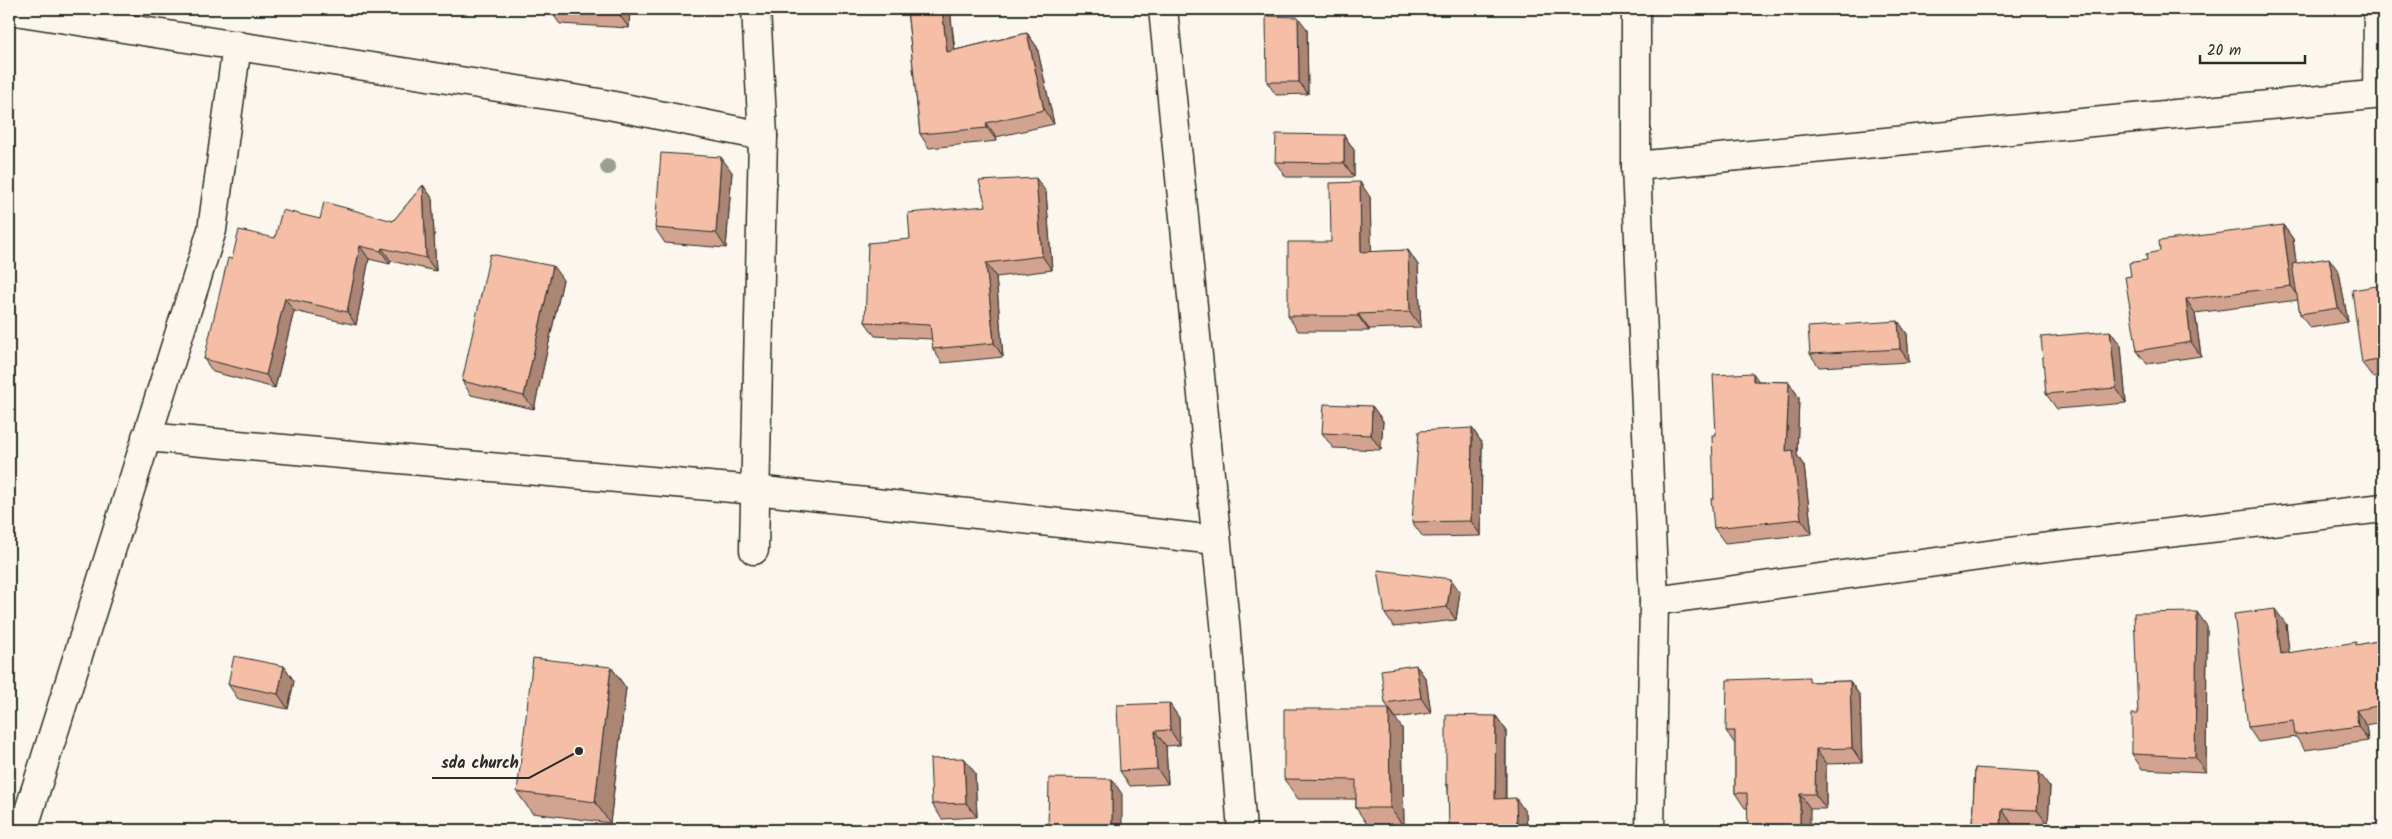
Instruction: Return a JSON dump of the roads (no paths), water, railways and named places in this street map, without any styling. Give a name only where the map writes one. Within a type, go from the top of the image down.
[{"type":"street","points":[[754,550],[763,136],[756,9]]},
{"type":"street","points":[[1163,9],[1216,540],[1242,830]]},
{"type":"street","points":[[1636,9],[1636,166],[1654,601],[1650,830]]},
{"type":"street","points":[[1636,166],[2380,94],[2378,9]]},
{"type":"street","points":[[9,10],[599,103],[763,136]]},
{"type":"street","points":[[23,830],[212,230],[238,45]]},
{"type":"street","points":[[146,437],[755,490],[1216,540]]},
{"type":"street","points":[[1654,601],[2031,550],[2383,508]]},
{"type":"place","name":"sda church","points":[[579,751]]}]
